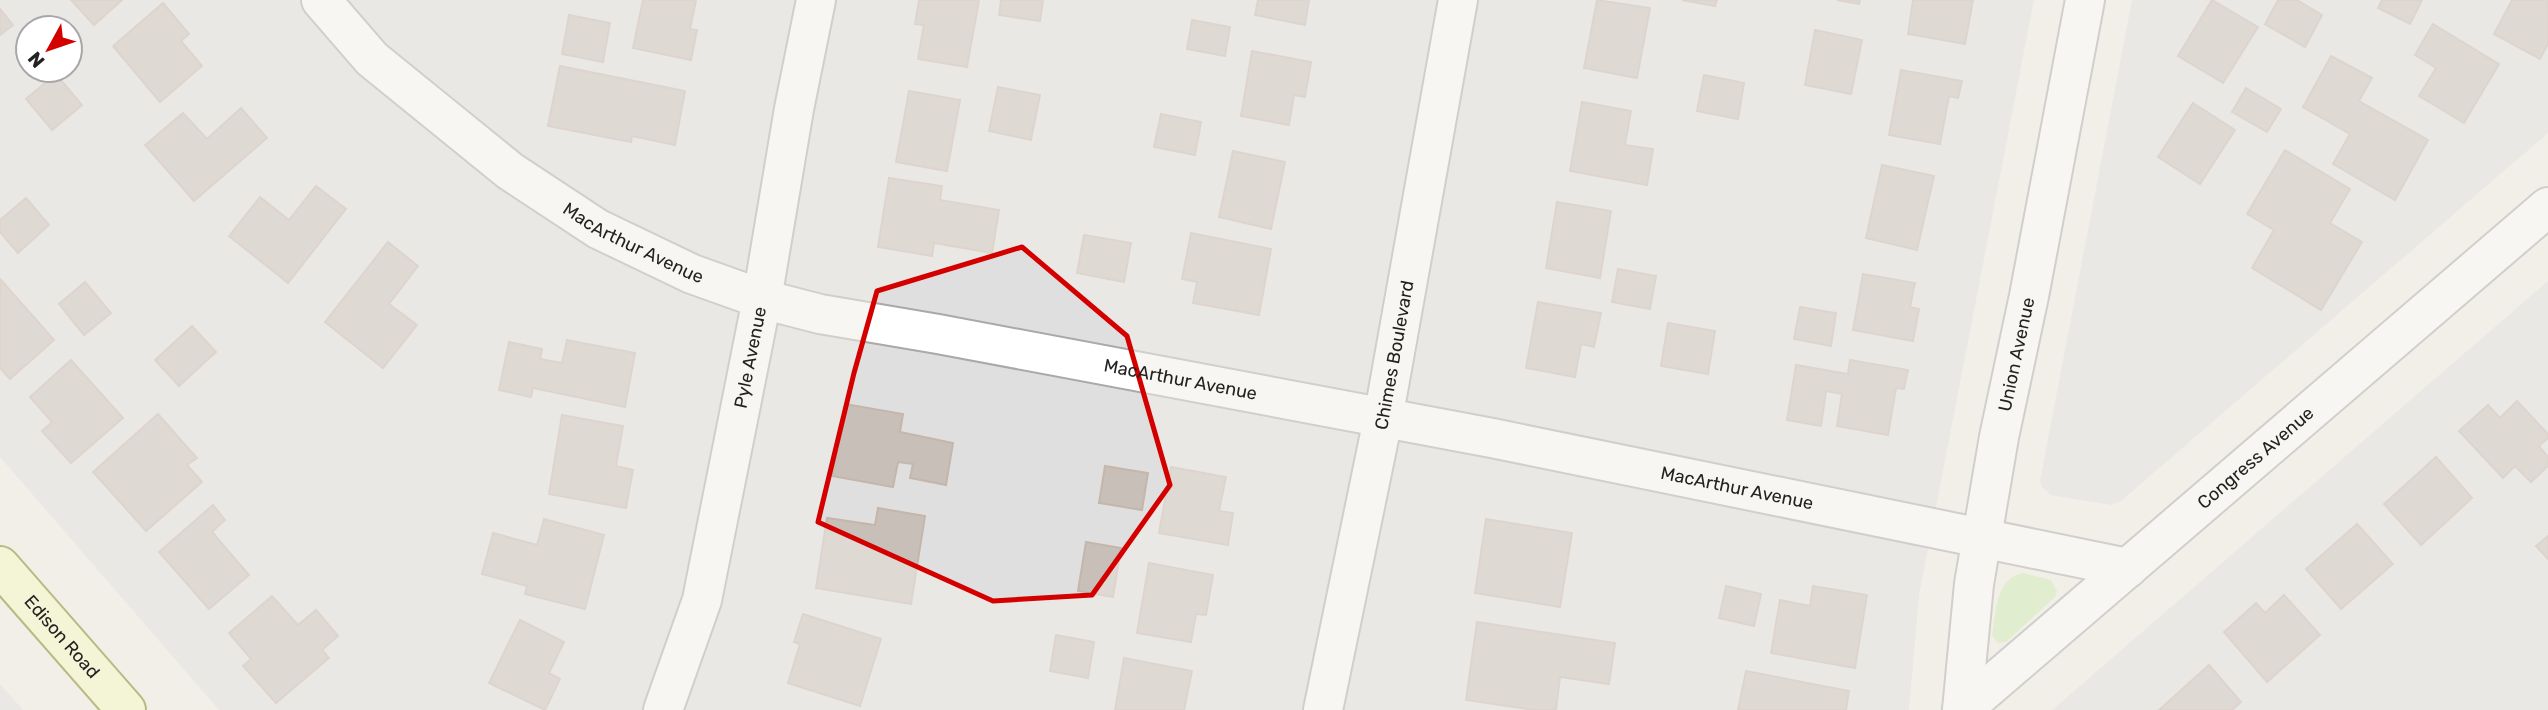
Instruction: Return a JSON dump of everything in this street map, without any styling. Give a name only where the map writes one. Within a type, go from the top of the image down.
[{"type":"main road","name":"Edison Road","points":[[0,566],[125,710]]},
{"type":"street","name":"MacArthur Avenue","points":[[321,0],[372,59],[510,171],[598,229],[692,274],[762,299],[820,314],[951,336],[1383,418],[1982,536],[2128,568]]},
{"type":"street","name":"Pyle Avenue","points":[[663,710],[702,600],[762,299],[794,109],[816,0]]},
{"type":"street","name":"Chimes Boulevard","points":[[1323,710],[1383,418],[1458,0]]},
{"type":"street","name":"Union Avenue","points":[[1962,710],[1974,584],[1999,437],[2029,296],[2085,0]]},
{"type":"street","name":"Congress Avenue","points":[[1962,710],[2548,207]]},
{"type":"highlighted area","points":[[1022,247],[1127,336],[1170,485],[1092,595],[993,601],[818,522],[877,291]]},
{"type":"shaded area","points":[[0,0],[2034,0],[1919,595],[1909,710],[219,710],[0,457]]},
{"type":"shaded area","points":[[2132,0],[2548,0],[2548,133],[2121,501],[2111,505],[2051,495],[2042,487],[2040,481]]},
{"type":"shaded area","points":[[2548,281],[2548,710],[2052,710]]},
{"type":"shaded area","points":[[0,684],[23,710],[0,710]]},
{"type":"green space","points":[[2023,573],[2051,580],[2057,591],[2055,597],[2006,642],[1998,643],[1992,636],[1998,598],[2007,582]]},
{"type":"building","points":[[71,0],[122,0],[94,25]]},
{"type":"building","points":[[643,0],[696,0],[690,29],[697,30],[691,60],[633,48]]},
{"type":"building","points":[[919,0],[979,0],[967,67],[918,59],[924,25],[915,24]]},
{"type":"building","points":[[1001,0],[1043,0],[1040,21],[999,15]]},
{"type":"building","points":[[1258,0],[1309,0],[1305,25],[1255,15]]},
{"type":"building","points":[[1597,0],[1650,8],[1637,78],[1584,68]]},
{"type":"building","points":[[1682,0],[1717,0],[1715,6]]},
{"type":"building","points":[[1837,0],[1860,0],[1859,4]]},
{"type":"building","points":[[1913,0],[1973,0],[1965,44],[1908,34]]},
{"type":"building","points":[[2212,0],[2258,27],[2223,83],[2178,56]]},
{"type":"building","points":[[2278,0],[2297,0],[2322,15],[2305,47],[2265,24]]},
{"type":"building","points":[[2382,0],[2422,0],[2410,24],[2378,8]]},
{"type":"building","points":[[2512,0],[2548,0],[2548,44],[2540,59],[2494,34]]},
{"type":"building","points":[[163,3],[189,34],[181,41],[202,66],[160,102],[113,46]]},
{"type":"building","points":[[0,9],[13,25],[0,35]]},
{"type":"building","points":[[569,15],[610,23],[603,62],[562,54]]},
{"type":"building","points":[[1192,20],[1230,27],[1225,56],[1187,49]]},
{"type":"building","points":[[2433,24],[2499,64],[2464,123],[2419,96],[2436,68],[2415,55]]},
{"type":"building","points":[[1815,30],[1862,40],[1851,94],[1805,85]]},
{"type":"building","points":[[1252,51],[1311,62],[1305,97],[1294,95],[1289,125],[1241,116]]},
{"type":"building","points":[[2331,56],[2372,78],[2359,101],[2428,140],[2395,200],[2333,164],[2350,134],[2303,107]]},
{"type":"building","points":[[560,66],[685,91],[675,145],[632,136],[631,142],[548,126]]},
{"type":"building","points":[[1901,70],[1962,81],[1958,98],[1949,96],[1940,144],[1889,135]]},
{"type":"building","points":[[1704,75],[1744,83],[1738,119],[1697,111]]},
{"type":"building","points":[[44,84],[64,84],[82,105],[52,130],[26,99]]},
{"type":"building","points":[[998,87],[1040,95],[1031,140],[989,131]]},
{"type":"building","points":[[2246,88],[2281,109],[2267,132],[2232,112]]},
{"type":"building","points":[[909,91],[960,100],[947,171],[896,162]]},
{"type":"building","points":[[1582,102],[1631,111],[1625,145],[1653,149],[1647,185],[1570,171]]},
{"type":"building","points":[[2193,103],[2235,130],[2200,184],[2158,157]]},
{"type":"building","points":[[241,108],[267,138],[194,201],[145,145],[183,113],[207,139]]},
{"type":"building","points":[[1161,114],[1201,122],[1195,155],[1154,147]]},
{"type":"building","points":[[2285,150],[2350,189],[2330,223],[2362,242],[2321,310],[2252,268],[2274,230],[2247,214]]},
{"type":"building","points":[[1233,151],[1285,162],[1271,229],[1219,217]]},
{"type":"building","points":[[1882,165],[1934,176],[1917,250],[1866,238]]},
{"type":"building","points":[[889,178],[942,186],[940,200],[999,210],[992,253],[934,243],[932,256],[878,247]]},
{"type":"building","points":[[316,186],[346,209],[288,283],[229,236],[260,197],[289,220]]},
{"type":"building","points":[[26,198],[49,225],[18,253],[0,232],[0,220]]},
{"type":"building","points":[[1557,202],[1611,211],[1600,278],[1546,268]]},
{"type":"building","points":[[1191,233],[1271,249],[1259,315],[1193,303],[1197,282],[1182,279]]},
{"type":"building","points":[[1084,235],[1131,243],[1124,282],[1077,273]]},
{"type":"building","points":[[388,242],[418,266],[389,304],[417,325],[383,368],[325,322]]},
{"type":"building","points":[[1618,269],[1656,276],[1650,309],[1612,302]]},
{"type":"building","points":[[1863,274],[1915,283],[1910,307],[1919,309],[1913,341],[1853,330]]},
{"type":"building","points":[[0,279],[54,340],[10,379],[0,368]]},
{"type":"building","points":[[85,282],[111,313],[84,335],[59,304]]},
{"type":"building","points":[[1538,302],[1601,313],[1594,347],[1581,344],[1575,377],[1526,368]]},
{"type":"building","points":[[1800,307],[1836,313],[1831,346],[1794,339]]},
{"type":"building","points":[[1668,323],[1715,331],[1708,374],[1661,366]]},
{"type":"building","points":[[192,326],[216,352],[179,386],[155,360]]},
{"type":"building","points":[[567,340],[635,353],[625,407],[533,388],[531,397],[499,390],[509,342],[542,349],[540,359],[562,363]]},
{"type":"building","points":[[71,360],[123,418],[71,463],[42,431],[52,422],[30,397]]},
{"type":"building","points":[[1850,360],[1908,370],[1904,389],[1896,388],[1888,435],[1837,426],[1842,394],[1826,391],[1821,426],[1787,420],[1796,365],[1848,374]]},
{"type":"building","points":[[2517,401],[2548,434],[2548,438],[2539,446],[2548,457],[2548,466],[2531,482],[2515,466],[2503,478],[2459,431],[2488,405],[2500,418]]},
{"type":"building","points":[[845,404],[903,414],[900,432],[953,443],[946,485],[910,478],[913,464],[898,462],[893,487],[832,476]]},
{"type":"building","points":[[158,414],[197,458],[187,465],[202,482],[146,531],[93,472]]},
{"type":"building","points":[[562,415],[623,426],[616,466],[633,470],[626,508],[549,494]]},
{"type":"building","points":[[2436,457],[2472,498],[2421,545],[2384,504]]},
{"type":"building","points":[[1105,466],[1148,473],[1142,510],[1099,503]]},
{"type":"building","points":[[1171,467],[1226,477],[1219,511],[1233,513],[1228,545],[1159,533]]},
{"type":"building","points":[[213,505],[225,520],[212,532],[249,575],[209,609],[159,552]]},
{"type":"building","points":[[878,508],[925,516],[911,604],[816,588],[827,518],[875,525]]},
{"type":"building","points":[[544,519],[604,535],[585,609],[525,594],[527,586],[482,574],[493,533],[537,545]]},
{"type":"building","points":[[1486,519],[1572,533],[1560,607],[1475,593]]},
{"type":"building","points":[[2357,524],[2393,564],[2341,609],[2306,569]]},
{"type":"building","points":[[2548,536],[2548,559],[2536,546]]},
{"type":"building","points":[[1086,542],[1121,548],[1113,597],[1078,591]]},
{"type":"building","points":[[1149,563],[1213,575],[1206,615],[1196,614],[1191,642],[1137,633]]},
{"type":"building","points":[[1726,586],[1761,594],[1754,626],[1719,618]]},
{"type":"building","points":[[1813,586],[1867,595],[1855,668],[1771,653],[1780,600],[1810,606]]},
{"type":"building","points":[[2284,595],[2320,635],[2267,682],[2224,632],[2256,603],[2265,613]]},
{"type":"building","points":[[272,596],[298,625],[316,610],[338,636],[322,650],[329,658],[276,703],[243,666],[251,659],[229,633]]},
{"type":"building","points":[[803,614],[881,639],[860,706],[788,683],[800,644],[794,642]]},
{"type":"building","points":[[520,620],[564,642],[549,673],[560,679],[545,710],[489,683]]},
{"type":"building","points":[[1477,622],[1615,643],[1609,684],[1560,677],[1556,710],[1535,710],[1466,700]]},
{"type":"building","points":[[1056,635],[1094,642],[1088,678],[1050,671]]},
{"type":"building","points":[[1124,658],[1192,671],[1184,710],[1115,710]]},
{"type":"building","points":[[2209,665],[2241,702],[2232,710],[2159,710]]},
{"type":"building","points":[[1746,671],[1849,691],[1846,710],[1738,710]]}]
